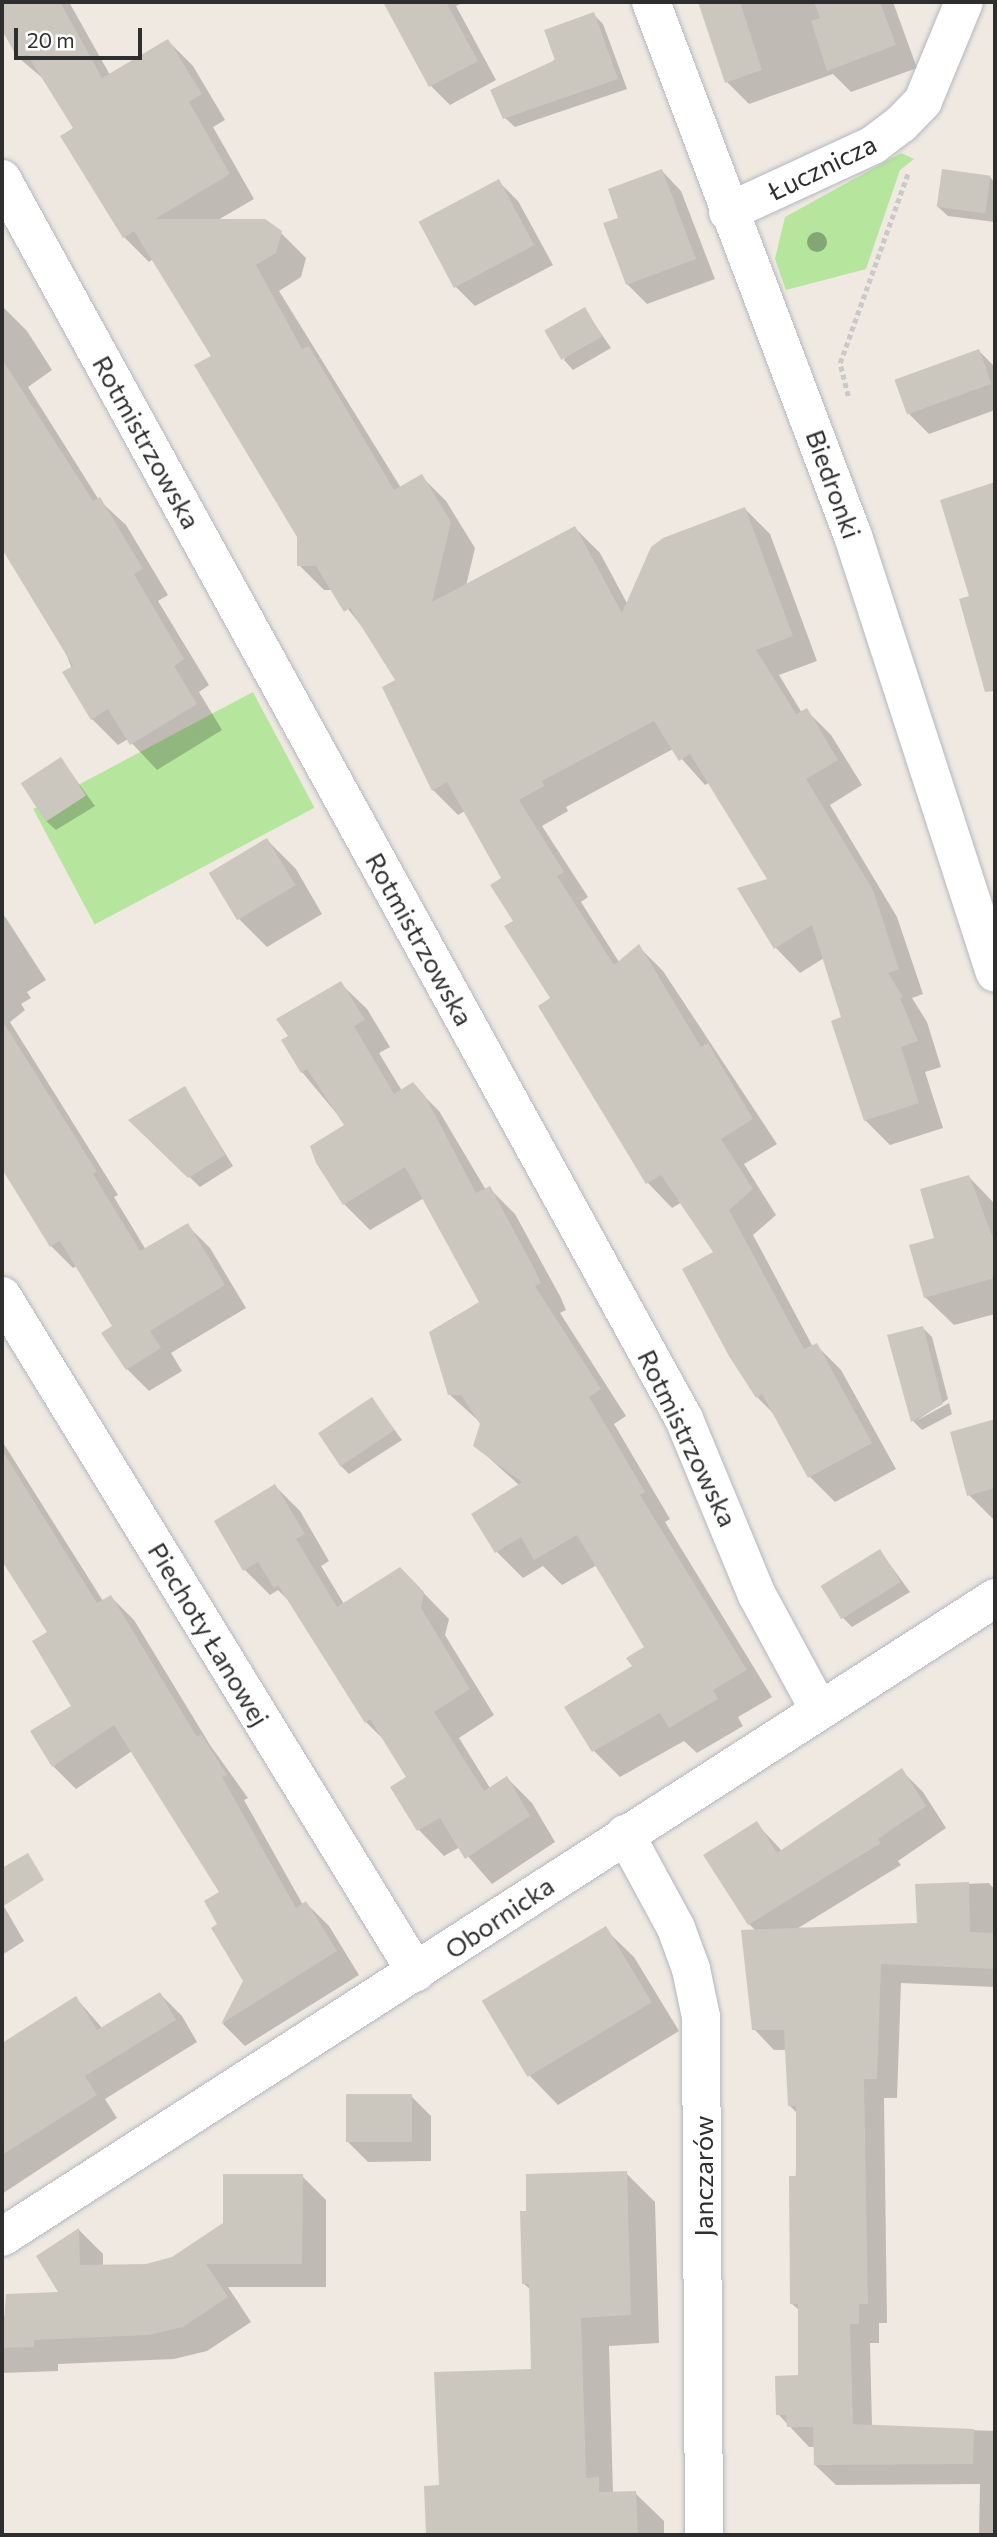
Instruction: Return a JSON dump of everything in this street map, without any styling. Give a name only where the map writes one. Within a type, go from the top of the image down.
[{"type":"street","name":"Biedronki","points":[[651,2],[728,212],[853,536],[995,973]]},
{"type":"street","name":"Łucznicza","points":[[728,212],[873,145],[901,124],[923,101],[964,2]]},
{"type":"street","name":"Rotmistrzowska","points":[[2,179],[15,235],[684,1419],[757,1595],[818,1708]]},
{"type":"street","name":"Piechoty Łanowej","points":[[2,1296],[416,1972]]},
{"type":"street","name":"Obornicka","points":[[2,2236],[416,1972],[818,1708],[995,1598]]},
{"type":"street","name":"Janczarów","points":[[625,1833],[677,1928],[691,1969],[701,2017],[704,2535]]},
{"type":"path","points":[[850,408],[840,363],[909,171],[915,165]]},
{"type":"green space","points":[[901,153],[914,159],[900,170],[866,269],[786,290],[775,259],[785,217]]},
{"type":"green space","points":[[253,692],[315,808],[95,925],[33,809]]},
{"type":"building","points":[[2,2],[60,2],[102,78],[168,39],[202,94],[189,102],[230,174],[155,219],[265,219],[282,231],[276,253],[256,265],[302,349],[309,346],[394,490],[422,474],[451,522],[432,602],[575,526],[622,613],[651,547],[663,538],[745,507],[793,636],[756,650],[796,714],[807,708],[838,760],[806,779],[873,890],[899,969],[888,973],[903,997],[900,998],[918,1041],[901,1047],[919,1103],[864,1121],[831,1021],[841,1017],[812,925],[774,949],[737,888],[767,879],[690,754],[679,761],[654,721],[542,781],[544,786],[519,800],[564,872],[557,876],[614,965],[639,944],[701,1047],[708,1043],[753,1119],[721,1139],[753,1189],[729,1210],[804,1349],[817,1343],[872,1443],[808,1478],[762,1394],[756,1398],[729,1356],[682,1269],[713,1252],[661,1175],[646,1184],[538,1006],[550,998],[504,926],[513,921],[490,885],[501,878],[447,782],[432,791],[382,687],[395,680],[350,608],[344,612],[316,566],[297,566],[297,537],[194,365],[211,356],[134,231],[123,238],[60,136],[73,128],[27,54],[18,59],[2,30]]},
{"type":"building","points":[[383,2],[446,2],[478,61],[429,87]]},
{"type":"building","points":[[698,2],[740,2],[762,70],[725,83]]},
{"type":"building","points":[[814,2],[880,2],[896,45],[827,71],[811,21],[820,18]]},
{"type":"building","points":[[594,12],[618,79],[503,119],[490,90],[555,60],[544,30]]},
{"type":"building","points":[[662,169],[696,259],[626,285],[603,223],[618,218],[608,189]]},
{"type":"building","points":[[942,169],[991,176],[985,213],[937,207]]},
{"type":"building","points":[[499,179],[534,245],[454,288],[419,222]]},
{"type":"building","points":[[585,307],[602,336],[561,360],[544,330]]},
{"type":"building","points":[[979,349],[992,384],[907,415],[894,380]]},
{"type":"building","points":[[2,359],[93,501],[100,497],[143,569],[134,574],[184,659],[174,666],[197,704],[130,745],[108,709],[91,720],[62,672],[73,666],[2,549]]},
{"type":"building","points":[[995,482],[995,691],[985,692],[959,599],[969,596],[940,500]]},
{"type":"building","points":[[61,757],[86,796],[46,822],[21,783]]},
{"type":"building","points":[[267,838],[295,885],[237,920],[209,873]]},
{"type":"building","points":[[341,981],[365,1020],[354,1026],[394,1094],[413,1082],[425,1096],[476,1193],[490,1186],[541,1283],[535,1286],[601,1389],[589,1397],[645,1492],[640,1495],[747,1670],[713,1690],[718,1699],[669,1728],[660,1713],[592,1752],[564,1707],[632,1666],[626,1658],[644,1647],[577,1535],[534,1560],[521,1537],[495,1553],[471,1514],[522,1482],[473,1446],[480,1424],[461,1395],[448,1395],[429,1332],[479,1302],[405,1167],[343,1205],[316,1163],[310,1146],[344,1125],[307,1069],[301,1073],[281,1040],[288,1036],[276,1019]]},
{"type":"building","points":[[2,1020],[97,1172],[93,1174],[140,1251],[188,1223],[225,1285],[150,1331],[161,1348],[126,1370],[101,1333],[112,1326],[60,1241],[50,1247],[2,1169]]},
{"type":"building","points":[[185,1086],[225,1155],[188,1178],[128,1120]]},
{"type":"building","points":[[969,1175],[995,1243],[995,1278],[924,1298],[909,1245],[934,1238],[920,1189]]},
{"type":"building","points":[[923,1326],[943,1404],[911,1422],[887,1335]]},
{"type":"building","points":[[372,1397],[394,1430],[340,1467],[318,1433]]},
{"type":"building","points":[[995,1419],[995,1488],[967,1496],[950,1432]]},
{"type":"building","points":[[2,1450],[97,1603],[111,1595],[197,1737],[201,1734],[227,1775],[222,1777],[296,1908],[306,1901],[337,1951],[221,2024],[243,1981],[211,1928],[217,1924],[204,1901],[219,1892],[114,1725],[52,1767],[30,1731],[71,1706],[32,1641],[47,1632],[2,1561]]},
{"type":"building","points":[[275,1484],[305,1534],[296,1539],[337,1607],[400,1567],[424,1592],[421,1608],[470,1689],[434,1712],[484,1791],[507,1776],[530,1816],[465,1859],[440,1818],[417,1831],[390,1787],[406,1777],[370,1719],[365,1723],[278,1585],[274,1588],[258,1562],[243,1571],[214,1521]]},
{"type":"building","points":[[880,1549],[901,1582],[841,1619],[821,1586]]},
{"type":"building","points":[[902,1768],[926,1806],[878,1839],[881,1843],[748,1925],[703,1855],[757,1821],[777,1853]]},
{"type":"building","points":[[28,1853],[44,1880],[2,1907],[2,1868]]},
{"type":"building","points":[[969,1882],[970,1932],[995,1933],[995,1969],[881,1964],[877,2079],[864,2079],[868,2304],[859,2304],[859,2324],[850,2324],[853,2424],[974,2429],[973,2464],[814,2465],[813,2427],[787,2427],[786,2415],[776,2415],[775,2376],[798,2375],[798,2304],[790,2304],[789,2176],[796,2176],[796,2106],[788,2106],[784,2030],[752,2030],[741,1930],[917,1923],[915,1884]]},
{"type":"building","points":[[606,1926],[652,2002],[528,2077],[482,2001]]},
{"type":"building","points":[[160,1992],[176,2020],[85,2076],[97,2095],[2,2155],[2,2043],[76,1996],[97,2030]]},
{"type":"building","points":[[346,2094],[412,2094],[412,2142],[346,2142]]},
{"type":"building","points":[[627,2171],[631,2315],[581,2318],[586,2478],[599,2477],[599,2492],[636,2491],[638,2535],[426,2535],[424,2486],[439,2485],[434,2372],[531,2369],[529,2284],[522,2284],[520,2211],[526,2211],[526,2174]]},
{"type":"building","points":[[223,2174],[303,2174],[302,2264],[206,2264],[228,2297],[183,2327],[149,2335],[34,2340],[34,2347],[2,2348],[6,2294],[58,2292],[36,2256],[79,2228],[80,2265],[146,2264],[172,2257],[223,2223]]}]
